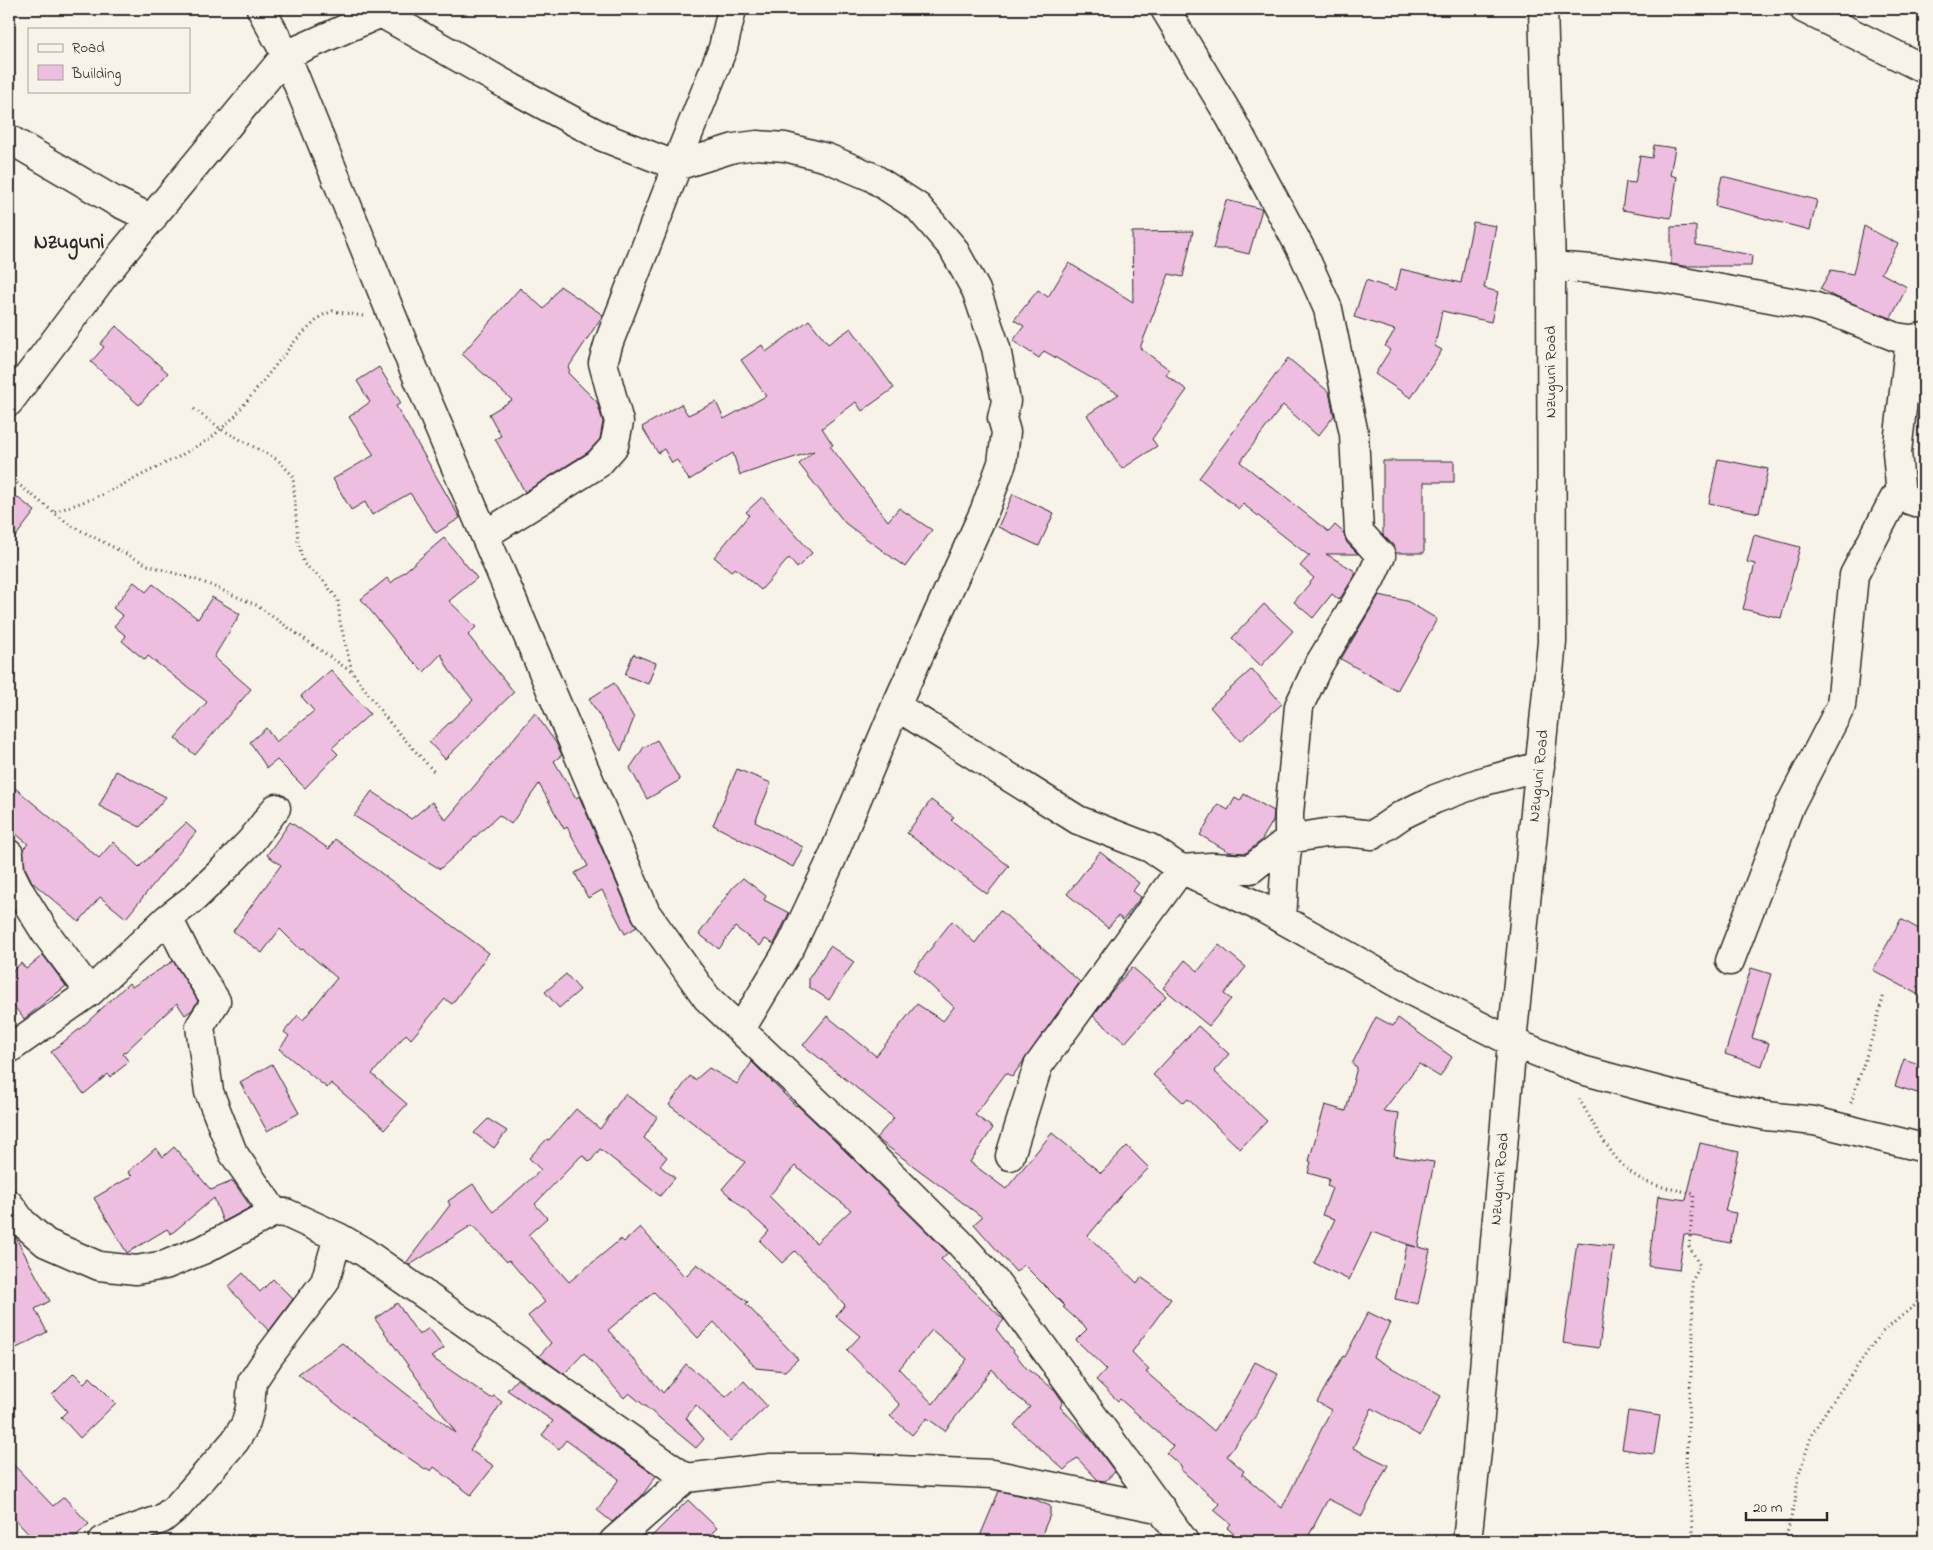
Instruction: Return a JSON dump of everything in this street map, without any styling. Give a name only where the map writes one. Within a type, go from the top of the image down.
[{"type":"street","points":[[261,9],[286,55],[393,319],[646,913],[707,998],[859,1143],[958,1241],[998,1285],[1184,1541]]},
{"type":"street","points":[[485,535],[598,464],[614,446],[619,422],[603,363],[609,342],[683,147],[723,48],[732,9]]},
{"type":"street","points":[[1165,9],[1248,151],[1303,253],[1328,309],[1354,434],[1359,532],[1382,556],[1370,580],[1318,666],[1299,706],[1282,919]]},
{"type":"street","name":"Nzuguni Road","points":[[1467,1541],[1477,1451],[1512,1042],[1552,642],[1551,266],[1543,9]]},
{"type":"street","points":[[1804,9],[1924,69]]},
{"type":"street","points":[[9,402],[102,278],[286,55],[385,11],[512,88],[603,137],[677,166],[734,148],[756,145],[785,147],[852,167],[872,177],[918,207],[953,248],[976,290],[996,348],[1006,400],[1002,418],[1006,432],[1002,463],[984,512],[896,706],[830,863],[792,944],[740,1029]]},
{"type":"street","points":[[9,139],[113,200],[152,219]]},
{"type":"street","points":[[1551,266],[1605,270],[1662,278],[1813,306],[1841,315],[1883,333],[1917,338],[1898,452],[1912,501],[1894,499],[1854,575],[1841,706],[1790,805],[1730,961]]},
{"type":"street","points":[[896,706],[1078,820],[1150,848],[1181,869],[1282,919],[1413,992],[1512,1042],[1582,1070],[1721,1107],[1768,1116],[1814,1121],[1924,1148]]},
{"type":"street","points":[[1181,869],[1211,867],[1251,869],[1289,839],[1325,833],[1346,832],[1373,835],[1402,815],[1435,799],[1481,782],[1540,766]]},
{"type":"street","points":[[9,1049],[90,992],[168,918],[194,898],[223,870],[251,841],[276,808]]},
{"type":"street","points":[[9,854],[10,872],[20,892],[45,932],[90,992]]},
{"type":"street","points":[[1010,1156],[1038,1066],[1181,869]]},
{"type":"street","points":[[168,918],[184,950],[216,1001],[200,1026],[209,1092],[233,1153],[274,1212]]},
{"type":"street","points":[[9,1204],[22,1222],[46,1243],[99,1266],[136,1270],[165,1265],[205,1249],[274,1212],[286,1213],[338,1237],[372,1257],[686,1478]]},
{"type":"street","points":[[103,1541],[110,1537],[159,1530],[235,1441],[245,1425],[250,1408],[252,1382],[325,1282],[338,1237]]},
{"type":"street","points":[[614,1541],[686,1478],[771,1468],[850,1468],[992,1474],[1162,1509]]},
{"type":"path","points":[[54,512],[102,495],[178,457],[211,438],[235,416],[295,341],[320,316],[334,311],[393,319]]},
{"type":"path","points":[[194,409],[221,429],[278,460],[293,476],[298,542],[304,564],[322,579],[338,600],[340,622],[352,673]]},
{"type":"path","points":[[9,477],[70,525],[148,565],[204,582],[256,605],[352,673],[390,723],[436,774]]},
{"type":"path","points":[[1848,1128],[1851,1102],[1884,994]]},
{"type":"path","points":[[1575,1092],[1616,1158],[1624,1167],[1648,1183],[1694,1194],[1689,1246],[1700,1266],[1692,1281],[1693,1337],[1686,1462],[1694,1541]]},
{"type":"path","points":[[1785,1541],[1794,1511],[1798,1477],[1812,1434],[1826,1410],[1880,1334],[1914,1306],[1924,1293]]},
{"type":"building","points":[[1654,145],[1675,148],[1670,175],[1677,177],[1671,218],[1622,210],[1626,182],[1635,183],[1640,156],[1652,158]]},
{"type":"building","points":[[1722,176],[1817,200],[1810,230],[1715,206]]},
{"type":"building","points":[[1226,200],[1262,209],[1249,254],[1228,249],[1213,249]]},
{"type":"building","points":[[1473,222],[1496,226],[1484,288],[1498,292],[1491,322],[1442,311],[1435,346],[1442,350],[1411,398],[1375,374],[1390,350],[1385,346],[1395,330],[1354,317],[1366,280],[1396,290],[1401,269],[1461,283]]},
{"type":"building","points":[[1696,226],[1696,245],[1752,255],[1751,266],[1684,266],[1671,264],[1671,227]]},
{"type":"building","points":[[1864,226],[1898,244],[1881,273],[1907,287],[1891,318],[1833,296],[1820,289],[1831,270],[1853,274]]},
{"type":"building","points":[[1193,231],[1183,277],[1169,274],[1140,348],[1170,370],[1166,375],[1187,390],[1152,439],[1157,446],[1122,469],[1087,415],[1119,394],[1044,351],[1039,358],[1013,341],[1024,326],[1014,320],[1038,290],[1048,297],[1069,263],[1133,302],[1132,232]]},
{"type":"building","points":[[560,286],[603,315],[568,368],[570,370],[568,373],[597,402],[603,422],[600,439],[588,452],[525,492],[495,439],[501,436],[489,414],[512,400],[462,354],[520,288],[544,309]]},
{"type":"building","points":[[809,320],[828,344],[851,328],[894,388],[862,411],[856,402],[822,428],[833,445],[830,446],[888,521],[899,508],[932,530],[905,567],[845,523],[799,464],[814,451],[740,475],[733,453],[689,480],[677,460],[672,463],[664,449],[658,453],[642,427],[681,404],[688,415],[716,402],[724,419],[766,396],[741,360],[762,345],[766,352]]},
{"type":"building","points":[[116,326],[168,373],[139,405],[91,362],[104,347],[100,344]]},
{"type":"building","points":[[1288,358],[1329,392],[1334,416],[1318,436],[1283,405],[1240,462],[1329,532],[1335,525],[1343,532],[1347,543],[1358,554],[1326,554],[1355,571],[1355,575],[1339,600],[1332,594],[1313,618],[1294,602],[1314,578],[1300,566],[1310,555],[1243,504],[1239,509],[1199,478]]},
{"type":"building","points":[[379,367],[401,403],[396,406],[460,518],[436,533],[410,493],[372,515],[365,502],[351,510],[333,479],[374,455],[349,417],[370,402],[357,381]]},
{"type":"building","points":[[1718,459],[1768,469],[1759,513],[1709,503]]},
{"type":"building","points":[[1383,461],[1454,461],[1454,482],[1424,482],[1424,553],[1396,553],[1393,545],[1383,535]]},
{"type":"building","points":[[9,491],[35,511],[9,545]]},
{"type":"building","points":[[1013,494],[1054,513],[1039,546],[998,527]]},
{"type":"building","points":[[762,497],[812,553],[797,568],[789,558],[761,590],[735,568],[731,571],[714,557],[749,515],[746,512]]},
{"type":"building","points":[[1754,535],[1800,547],[1781,618],[1743,609],[1755,564],[1747,562]]},
{"type":"building","points":[[444,538],[477,578],[449,601],[476,627],[468,635],[514,692],[445,759],[429,742],[473,700],[449,670],[441,654],[424,672],[404,652],[361,599],[387,578],[391,583]]},
{"type":"building","points":[[134,582],[146,592],[153,584],[198,619],[212,597],[240,614],[214,657],[251,689],[195,755],[175,738],[207,702],[148,656],[145,660],[122,641],[126,636],[114,626],[123,616],[113,608]]},
{"type":"building","points":[[1379,595],[1407,601],[1437,619],[1397,691],[1341,659]]},
{"type":"building","points":[[1264,604],[1293,631],[1261,666],[1232,638]]},
{"type":"building","points":[[633,654],[656,663],[648,684],[625,675]]},
{"type":"building","points":[[1252,669],[1282,704],[1240,741],[1210,707]]},
{"type":"building","points":[[331,670],[370,714],[332,748],[338,754],[305,788],[277,760],[267,768],[250,742],[266,728],[276,742],[314,711],[301,696]]},
{"type":"building","points":[[614,683],[634,718],[621,751],[589,699]]},
{"type":"building","points":[[535,713],[562,755],[554,761],[576,798],[579,796],[637,927],[625,934],[602,890],[588,898],[575,873],[588,866],[567,827],[564,829],[539,784],[511,824],[499,815],[440,869],[354,816],[372,791],[411,819],[432,802],[446,820]]},
{"type":"building","points":[[657,740],[680,780],[647,799],[630,768],[644,747]]},
{"type":"building","points":[[737,769],[771,783],[755,822],[803,847],[793,867],[713,825]]},
{"type":"building","points":[[116,771],[166,797],[140,827],[99,806]]},
{"type":"building","points":[[9,783],[99,858],[113,842],[139,867],[186,823],[196,832],[126,918],[100,897],[79,922],[32,882],[25,868],[23,849],[28,844],[9,828]]},
{"type":"building","points":[[1244,794],[1274,811],[1273,821],[1261,841],[1246,853],[1229,852],[1200,835],[1218,804],[1228,810],[1235,798],[1240,801]]},
{"type":"building","points":[[931,800],[954,817],[951,820],[1009,866],[987,894],[907,833]]},
{"type":"building","points":[[290,822],[329,849],[335,839],[489,953],[452,1004],[445,999],[411,1039],[406,1034],[372,1074],[407,1104],[385,1129],[331,1083],[327,1088],[279,1049],[289,1036],[284,1032],[298,1015],[303,1020],[337,978],[303,949],[301,950],[280,929],[262,953],[233,931],[281,865],[267,855]]},
{"type":"building","points":[[1100,852],[1139,883],[1133,891],[1141,897],[1123,920],[1118,916],[1108,928],[1067,894]]},
{"type":"building","points":[[743,878],[766,896],[764,900],[789,913],[774,944],[765,939],[760,946],[735,927],[719,949],[699,934],[733,887]]},
{"type":"building","points":[[1000,910],[1080,982],[1012,1077],[1006,1073],[975,1115],[993,1128],[970,1162],[1006,1189],[1052,1133],[1101,1173],[1127,1146],[1149,1168],[1124,1192],[1088,1236],[1137,1283],[1141,1277],[1171,1299],[1132,1352],[1149,1370],[1146,1372],[1214,1431],[1230,1408],[1255,1362],[1278,1374],[1255,1417],[1227,1456],[1244,1471],[1242,1474],[1282,1508],[1331,1410],[1317,1402],[1343,1356],[1345,1357],[1368,1312],[1390,1323],[1373,1357],[1441,1396],[1420,1436],[1372,1408],[1353,1448],[1388,1465],[1362,1516],[1328,1499],[1306,1541],[1242,1541],[1227,1528],[1231,1524],[1214,1510],[1220,1504],[1180,1469],[1182,1467],[1166,1453],[1173,1446],[1120,1399],[1118,1401],[1096,1380],[1106,1369],[1076,1340],[1087,1329],[1063,1307],[1065,1306],[1024,1265],[1016,1272],[974,1224],[982,1217],[876,1138],[894,1118],[803,1045],[827,1016],[876,1056],[917,1004],[943,1021],[954,1007],[914,970],[952,921],[975,943]]},
{"type":"building","points":[[1901,919],[1924,932],[1924,998],[1873,970]]},
{"type":"building","points":[[1219,945],[1246,967],[1224,994],[1231,999],[1209,1026],[1163,988],[1185,960],[1198,971]]},
{"type":"building","points":[[830,946],[854,962],[829,1000],[809,987],[809,978]]},
{"type":"building","points":[[43,955],[66,986],[24,1019],[9,1000],[9,974],[21,963],[26,969]]},
{"type":"building","points":[[173,961],[198,1001],[192,1010],[185,1015],[177,1003],[123,1054],[129,1062],[110,1077],[108,1074],[84,1094],[51,1052],[82,1027],[129,983],[132,987]]},
{"type":"building","points":[[1132,967],[1166,996],[1125,1043],[1093,1016]]},
{"type":"building","points":[[1751,968],[1771,974],[1752,1038],[1769,1043],[1762,1066],[1725,1054]]},
{"type":"building","points":[[566,974],[580,990],[559,1008],[545,992]]},
{"type":"building","points":[[1376,1017],[1393,1026],[1398,1018],[1452,1057],[1440,1077],[1419,1064],[1383,1111],[1399,1113],[1394,1156],[1434,1162],[1418,1247],[1430,1250],[1418,1304],[1395,1299],[1407,1245],[1416,1247],[1372,1232],[1349,1280],[1314,1263],[1335,1219],[1322,1215],[1332,1188],[1327,1186],[1329,1179],[1308,1173],[1311,1162],[1309,1161],[1325,1105],[1346,1111],[1357,1067],[1352,1064]]},
{"type":"building","points":[[1198,1026],[1229,1054],[1214,1071],[1267,1121],[1240,1149],[1188,1099],[1184,1103],[1153,1075]]},
{"type":"building","points":[[1904,1059],[1924,1066],[1924,1095],[1895,1086]]},
{"type":"building","points":[[752,1062],[948,1253],[941,1259],[1004,1320],[996,1329],[1027,1369],[1055,1390],[1063,1402],[1060,1407],[1088,1436],[1115,1472],[1105,1481],[1098,1480],[1077,1458],[1064,1470],[1014,1425],[1030,1407],[1009,1390],[992,1369],[945,1431],[927,1418],[912,1435],[890,1416],[900,1405],[847,1350],[860,1336],[836,1316],[845,1305],[795,1251],[782,1263],[760,1241],[769,1231],[722,1189],[745,1162],[669,1105],[690,1076],[695,1080],[709,1068],[737,1084]],"holes":[[[795,1166],[851,1210],[816,1243],[769,1196]],[[932,1330],[967,1359],[933,1404],[899,1369]]]},
{"type":"building","points":[[272,1064],[299,1113],[267,1131],[240,1082]]},
{"type":"building","points":[[625,1094],[657,1117],[644,1138],[667,1157],[660,1166],[675,1178],[660,1196],[600,1149],[590,1162],[582,1155],[535,1204],[547,1218],[528,1235],[569,1282],[621,1239],[624,1242],[640,1227],[685,1277],[697,1264],[748,1302],[746,1304],[798,1359],[785,1371],[756,1368],[714,1322],[698,1338],[654,1292],[608,1330],[663,1393],[686,1364],[726,1397],[744,1381],[767,1406],[730,1441],[696,1405],[686,1418],[704,1439],[696,1448],[629,1393],[624,1398],[584,1353],[564,1374],[539,1356],[551,1343],[528,1316],[545,1302],[509,1260],[507,1262],[472,1225],[410,1265],[406,1263],[450,1205],[448,1201],[473,1184],[493,1212],[541,1170],[529,1158],[547,1139],[549,1140],[576,1109],[600,1129]]},
{"type":"building","points":[[488,1119],[507,1131],[494,1148],[474,1133]]},
{"type":"building","points":[[1700,1143],[1739,1152],[1725,1211],[1736,1213],[1730,1243],[1684,1234],[1679,1270],[1648,1266],[1658,1196],[1686,1200]]},
{"type":"building","points":[[174,1147],[211,1190],[233,1181],[251,1207],[223,1222],[214,1198],[171,1234],[167,1229],[127,1253],[94,1198],[132,1176],[128,1172],[156,1148],[163,1157]]},
{"type":"building","points":[[9,1230],[16,1238],[50,1301],[35,1309],[47,1332],[9,1352]]},
{"type":"building","points":[[1577,1242],[1613,1246],[1599,1348],[1563,1343]]},
{"type":"building","points":[[243,1273],[260,1292],[273,1279],[293,1299],[269,1331],[228,1287]]},
{"type":"building","points":[[397,1303],[419,1335],[429,1328],[444,1348],[431,1357],[491,1398],[494,1396],[502,1402],[470,1450],[494,1466],[471,1495],[434,1467],[431,1471],[425,1469],[382,1440],[298,1374],[342,1343],[456,1433],[375,1319]]},
{"type":"building","points":[[74,1373],[84,1383],[90,1377],[116,1403],[80,1438],[61,1417],[67,1411],[52,1395]]},
{"type":"building","points":[[517,1379],[656,1476],[641,1497],[612,1522],[597,1510],[619,1479],[566,1440],[559,1449],[542,1435],[553,1421],[507,1390]]},
{"type":"building","points":[[1628,1411],[1660,1416],[1654,1454],[1622,1449]]},
{"type":"building","points":[[9,1460],[53,1506],[64,1497],[89,1524],[70,1541],[35,1541],[9,1513]]},
{"type":"building","points":[[999,1491],[1032,1498],[1050,1506],[1050,1515],[1039,1541],[978,1541]]},
{"type":"building","points":[[688,1500],[717,1528],[704,1541],[647,1541]]},
{"type":"district","name":"Nzuguni","points":[[69,243]]}]
